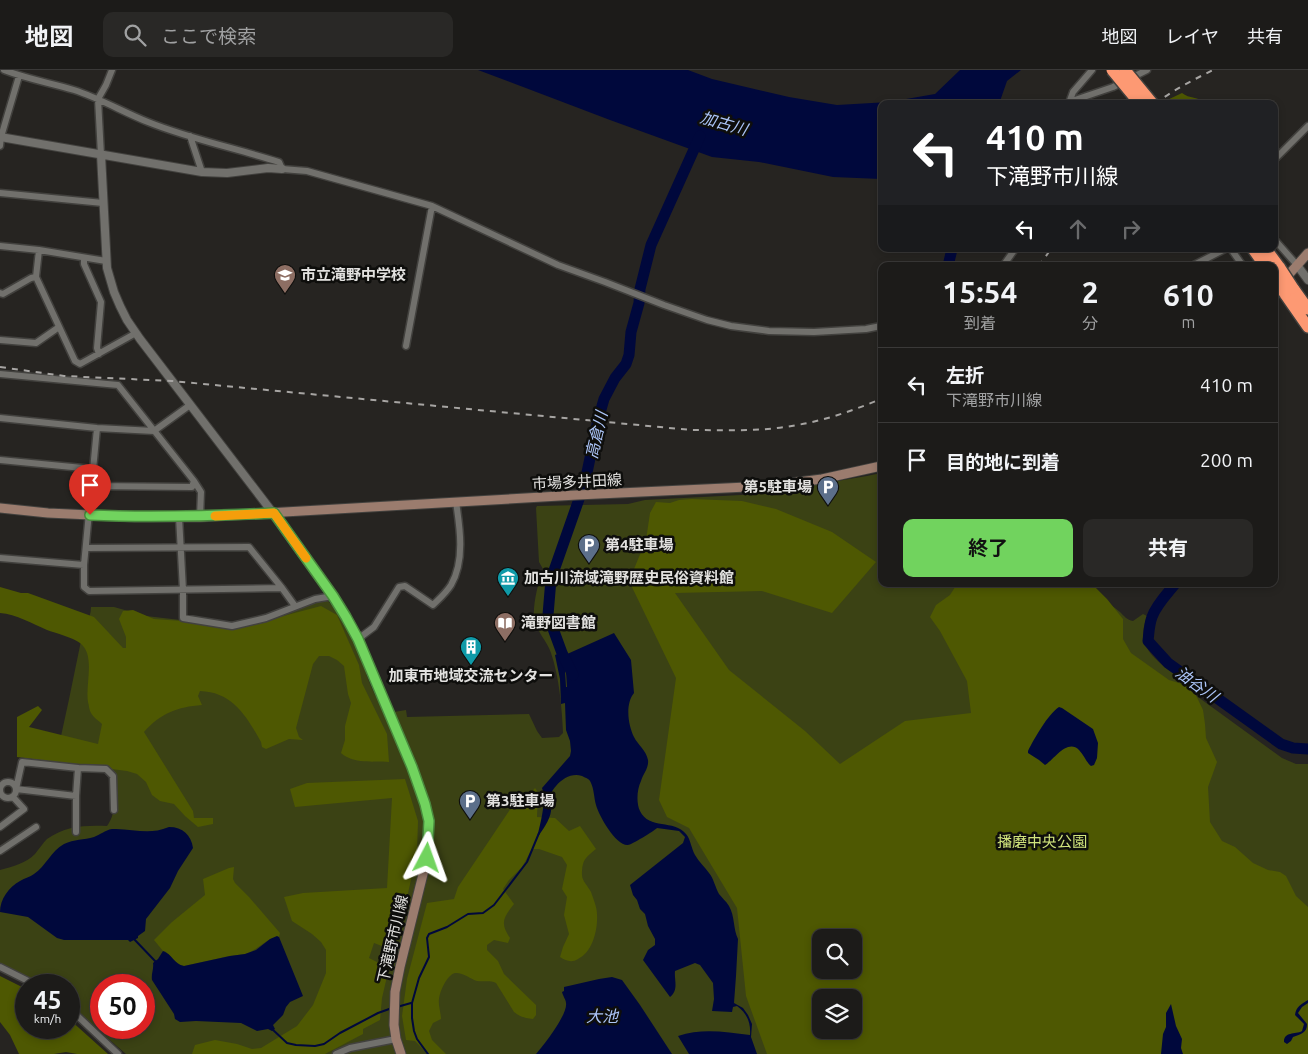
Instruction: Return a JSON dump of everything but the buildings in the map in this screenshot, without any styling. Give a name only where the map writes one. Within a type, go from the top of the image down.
[{"type":"highway","points":[[1112,70],[1137,100]]},
{"type":"highway","points":[[1125,70],[1150,100]]},
{"type":"highway","points":[[1278,276],[1284,291],[1308,327]]},
{"type":"highway","points":[[1284,291],[1308,309]]},
{"type":"main road","points":[[1284,291],[1297,265],[1308,254]]},
{"type":"main road","name":"市場多井田線","points":[[274,513],[577,495],[722,489],[822,479],[878,467]]},
{"type":"main road","points":[[0,508],[48,513],[134,517],[200,517],[274,513]]},
{"type":"main road","name":"下滝野市川線","points":[[274,513],[333,596],[358,639],[412,767],[429,821],[427,858],[395,992],[396,1039],[401,1054]]},
{"type":"street","points":[[4,70],[19,76],[75,90],[148,122],[279,162],[282,169]]},
{"type":"street","points":[[112,70],[98,99],[106,261],[114,292],[127,320],[136,333],[274,513]]},
{"type":"street","points":[[1069,100],[1073,92],[1092,70]]},
{"type":"street","points":[[1076,100],[1113,87],[1137,72],[1147,70]]},
{"type":"street","points":[[0,146],[0,137],[19,76]]},
{"type":"street","points":[[1278,156],[1308,126]]},
{"type":"street","points":[[190,136],[202,172]]},
{"type":"street","points":[[0,137],[202,172],[227,173],[268,168],[307,171],[432,206],[558,265],[664,306],[707,320],[731,326],[769,331],[814,332],[878,327]]},
{"type":"street","points":[[0,193],[103,203]]},
{"type":"street","points":[[406,346],[432,206]]},
{"type":"street","points":[[1278,244],[1308,280]]},
{"type":"street","points":[[0,246],[40,250],[106,261]]},
{"type":"street","points":[[40,250],[36,278],[75,361],[80,364],[136,333]]},
{"type":"street","points":[[1200,262],[1220,252]]},
{"type":"street","points":[[84,258],[84,264],[101,302],[97,348],[100,354]]},
{"type":"street","points":[[0,293],[3,294],[32,278],[36,278]]},
{"type":"street","points":[[0,340],[36,344],[59,327]]},
{"type":"street","points":[[0,374],[118,385],[201,492],[200,517]]},
{"type":"street","points":[[0,418],[97,428],[154,431],[190,405]]},
{"type":"street","points":[[97,428],[84,565],[84,587],[89,591],[282,588]]},
{"type":"street","points":[[0,460],[93,469]]},
{"type":"street","points":[[92,486],[192,487],[194,481]]},
{"type":"street","points":[[358,639],[374,627],[399,587],[405,586],[433,605],[452,584],[458,564],[460,548],[460,523],[456,502]]},
{"type":"street","points":[[179,517],[183,618],[232,626],[266,618],[315,598],[333,596]]},
{"type":"street","points":[[86,548],[249,547],[295,606]]},
{"type":"street","points":[[0,558],[84,565]]},
{"type":"street","points":[[16,789],[13,784],[7,782],[1,785],[0,794],[6,798],[13,797],[16,794],[22,762],[106,769],[113,776],[114,810]]},
{"type":"street","points":[[76,832],[78,768]]},
{"type":"street","points":[[16,789],[76,796]]},
{"type":"street","points":[[0,827],[24,809],[13,797]]},
{"type":"street","points":[[0,851],[36,826]]},
{"type":"street","points":[[0,968],[15,975]]},
{"type":"street","points":[[80,1018],[118,1054]]},
{"type":"street","points":[[336,1054],[350,1048],[396,1039]]},
{"type":"green space","points":[[1182,93],[1200,100],[1167,100]]},
{"type":"green space","name":"播磨中央公園","points":[[878,474],[878,587],[1080,587],[1104,600],[1129,620],[1133,621],[1143,614],[1147,616],[1143,635],[1145,643],[1161,664],[1190,685],[1187,689],[1282,758],[1296,764],[1308,764],[1308,1054],[126,1054],[109,1039],[155,1039],[155,974],[90,974],[90,1023],[80,1014],[80,974],[20,974],[0,964],[0,870],[27,860],[35,854],[47,839],[61,831],[76,827],[107,826],[113,815],[113,775],[106,769],[54,765],[82,636],[91,607],[114,607],[146,616],[232,626],[266,618],[295,606],[327,599],[350,630],[375,695],[388,713],[406,710],[407,717],[529,714],[542,738],[559,737],[563,733],[561,703],[554,662],[534,618],[535,599],[543,569],[539,562],[536,508],[537,506],[628,504],[645,500],[760,494]]},
{"type":"green space","points":[[692,499],[742,501],[776,509],[832,532],[876,562],[832,613],[762,591],[675,593],[729,670],[805,731],[840,764],[905,721],[971,713],[967,681],[940,631],[930,617],[936,605],[950,595],[955,587],[1095,587],[1123,619],[1123,639],[1131,653],[1169,680],[1192,687],[1203,710],[1206,738],[1217,762],[1208,787],[1210,822],[1222,841],[1235,847],[1253,863],[1268,870],[1280,872],[1286,876],[1296,896],[1308,907],[1308,1054],[767,1054],[746,996],[737,908],[689,828],[667,817],[659,800],[676,678],[629,581],[646,540],[650,513],[656,502],[670,503]]},
{"type":"green space","points":[[0,587],[28,593],[94,617],[123,648],[126,648],[126,637],[119,619],[123,611],[133,610],[154,619],[197,622],[238,628],[321,606],[337,615],[359,665],[362,683],[387,734],[389,762],[351,759],[341,753],[351,703],[344,666],[329,656],[319,656],[313,664],[296,728],[299,737],[303,740],[289,739],[266,749],[262,747],[250,724],[238,708],[221,696],[212,692],[200,691],[198,696],[202,705],[185,707],[170,712],[150,725],[144,732],[193,811],[194,818],[213,818],[213,824],[198,827],[174,804],[160,801],[152,795],[146,782],[137,774],[127,771],[17,757],[17,717],[38,706],[42,710],[29,727],[98,744],[102,724],[93,716],[89,709],[87,695],[89,662],[85,648],[73,639],[18,617],[0,613]]},
{"type":"green space","points":[[405,779],[418,821],[417,853],[395,951],[374,943],[369,958],[389,968],[382,998],[380,1020],[363,1029],[363,1034],[325,1054],[192,1054],[195,1045],[215,1040],[252,1049],[261,1048],[297,1026],[313,1005],[326,973],[326,950],[321,942],[312,934],[292,921],[284,897],[303,893],[387,888],[392,798],[295,807],[290,789],[307,783]]},
{"type":"green space","points":[[535,788],[538,792],[537,817],[555,818],[569,831],[580,826],[596,849],[585,860],[582,875],[591,892],[596,908],[597,926],[594,940],[583,956],[574,961],[564,960],[560,957],[569,934],[564,915],[567,897],[562,889],[567,865],[562,857],[539,849],[532,849],[522,867],[503,889],[514,904],[504,921],[510,938],[508,943],[494,940],[487,945],[487,950],[498,961],[504,974],[536,1005],[536,1015],[533,1019],[530,1019],[514,1012],[496,983],[477,981],[458,973],[452,974],[444,984],[441,992],[439,1001],[441,1019],[433,1023],[429,1031],[432,1040],[446,1054],[428,1054],[415,1041],[406,1040],[402,1016],[407,979],[427,903],[454,899],[458,887],[513,805],[529,795]]},
{"type":"green space","points":[[234,867],[233,879],[235,883],[280,933],[279,937],[270,939],[245,954],[184,966],[179,965],[154,940],[172,922],[205,895],[203,879]]},
{"type":"green space","points":[[0,976],[15,984],[15,1039],[80,1039],[80,1029],[108,1054],[66,1052],[19,1054],[10,1035],[0,1022]]},
{"type":"water","name":"加古川","points":[[478,70],[688,70],[712,79],[789,97],[837,105],[878,103],[878,179],[833,177],[759,162],[712,157]]},
{"type":"water","points":[[960,70],[1021,70],[1007,81],[1000,100],[900,100],[935,94]]},
{"type":"water","points":[[614,633],[631,660],[634,693],[628,709],[630,727],[634,737],[646,753],[648,760],[639,788],[638,800],[640,811],[644,817],[655,823],[681,829],[686,834],[695,855],[711,875],[719,894],[731,910],[738,939],[734,1003],[743,1008],[748,1015],[752,1024],[751,1037],[757,1054],[689,1054],[678,1036],[705,1031],[750,1035],[748,1019],[737,1006],[733,1007],[732,1012],[712,1011],[714,999],[713,983],[700,965],[695,963],[675,971],[675,988],[670,997],[643,960],[648,950],[655,945],[655,939],[630,885],[683,843],[685,837],[679,831],[657,828],[628,845],[623,844],[613,836],[601,816],[590,781],[582,776],[575,775],[565,779],[553,789],[550,814],[546,825],[537,838],[544,799],[542,788],[570,756],[571,751],[566,730],[565,703],[561,704],[560,679],[555,655],[563,652],[567,687],[565,655]]},
{"type":"water","points":[[1059,707],[1093,729],[1098,743],[1097,758],[1094,765],[1091,766],[1081,752],[1074,747],[1065,748],[1060,751],[1045,765],[1028,753],[1050,715]]},
{"type":"water","points":[[169,827],[178,828],[186,833],[193,848],[178,871],[170,888],[146,919],[145,931],[138,938],[130,942],[128,940],[64,940],[57,938],[28,917],[0,912],[3,898],[9,890],[38,871],[59,847],[64,844],[94,837],[112,829],[154,831]]},
{"type":"water","points":[[279,937],[303,996],[290,1002],[283,1015],[273,1025],[275,1029],[272,1031],[268,1029],[257,1031],[241,1023],[180,1022],[175,1019],[174,1014],[155,985],[155,974],[152,974],[153,963],[163,951],[184,966],[245,954],[256,950],[270,939]]},
{"type":"water","name":"大池","points":[[612,977],[622,980],[672,1054],[536,1054],[555,1029],[566,1008],[562,992],[564,987]]},
{"type":"water","points":[[1308,1000],[1308,1003],[1298,1013],[1307,1024],[1306,1029],[1303,1033],[1293,1037],[1287,1044],[1284,1042],[1286,1036],[1302,1031],[1304,1024],[1295,1015],[1299,1006]]},
{"type":"water","points":[[1171,1004],[1176,1026],[1182,1039],[1181,1048],[1183,1054],[1161,1054],[1163,1034],[1166,1027],[1166,1013]]},
{"type":"waterway","name":"高倉川","points":[[573,675],[562,653],[548,615],[551,579],[585,482],[604,399],[615,378],[626,364],[629,355],[631,332],[651,245],[700,136]]},
{"type":"waterway","name":"油谷川","points":[[949,262],[951,252]]},
{"type":"waterway","name":"油谷川","points":[[1173,587],[1154,613],[1150,623],[1148,641],[1168,663],[1281,744],[1293,748],[1308,749]]},
{"type":"waterway","points":[[428,1054],[417,1039],[414,1031],[412,1003],[419,978],[429,957],[427,938],[429,934],[447,927],[468,914],[483,913],[494,905],[527,862],[539,833]]},
{"type":"waterway","points":[[133,938],[156,962]]},
{"type":"waterway","points":[[397,1007],[411,1003]]},
{"type":"waterway","points":[[272,1029],[287,1043],[315,1046],[324,1044],[340,1033],[378,1013],[392,1008]]},
{"type":"railway","points":[[1161,100],[1213,70]]},
{"type":"railway","points":[[1042,262],[1049,252]]},
{"type":"railway","points":[[0,367],[64,376],[172,381],[691,430],[744,430],[784,427],[830,417],[878,400]]},
{"type":"slow traffic","points":[[215,516],[274,513],[306,558]]},
{"type":"place","name":"市立滝野中学校","points":[[285,294]]},
{"type":"place","name":"第5駐車場","points":[[828,506]]},
{"type":"place","name":"第4駐車場","points":[[589,564]]},
{"type":"place","name":"加古川流域滝野歴史民俗資料館","points":[[508,597]]},
{"type":"place","name":"滝野図書館","points":[[505,642]]},
{"type":"place","name":"加東市地域交流センター","points":[[471,666]]},
{"type":"place","name":"第3駐車場","points":[[470,820]]},
{"type":"route","points":[[90,515],[200,517],[274,513],[333,596],[358,639],[412,767],[425,804],[429,821],[427,858]]}]
